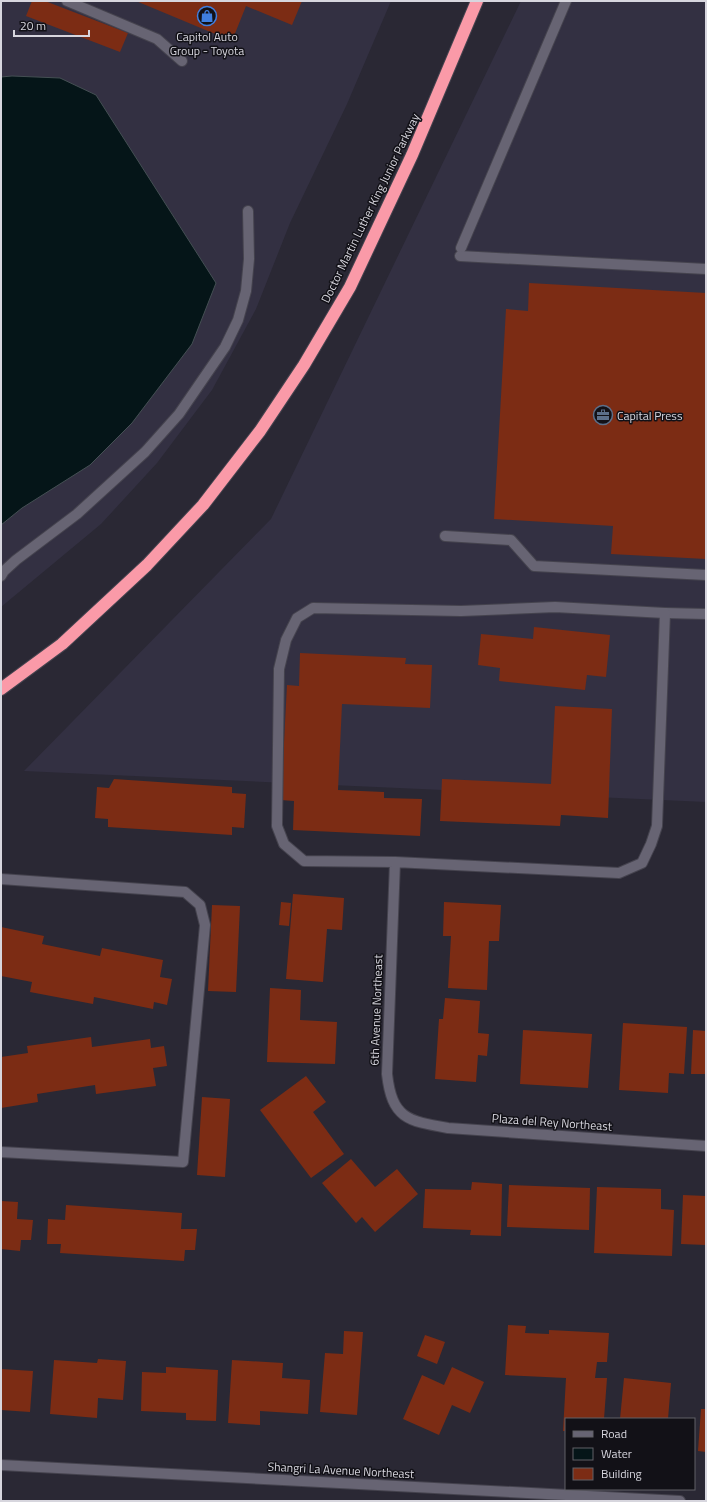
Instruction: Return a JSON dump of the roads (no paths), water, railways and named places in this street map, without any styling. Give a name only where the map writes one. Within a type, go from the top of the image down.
[{"type":"highway","name":"Doctor Martin Luther King Junior Parkway","points":[[1,689],[62,644],[147,565],[203,505],[260,431],[304,365],[350,288],[412,155],[477,1]]},
{"type":"street","points":[[67,1],[157,39],[182,61]]},
{"type":"street","points":[[566,1],[461,252],[706,269]]},
{"type":"street","points":[[1,576],[4,571],[16,560],[77,514],[146,452],[179,414],[221,353],[238,320],[246,291],[249,259],[248,211]]},
{"type":"street","points":[[445,536],[511,540],[534,566],[706,575]]},
{"type":"street","points":[[665,613],[657,826],[651,844],[642,863],[619,873],[395,862],[304,861],[284,844],[277,826],[279,669],[286,640],[297,618],[313,608],[461,611],[555,607],[706,614]]},
{"type":"street","name":"6th Avenue Northeast","points":[[395,862],[387,1074],[389,1095],[399,1112]]},
{"type":"street","points":[[1,880],[185,892],[200,905],[205,925],[182,1162],[1,1152]]},
{"type":"street","name":"Plaza del Rey Northeast","points":[[399,1112],[422,1124],[448,1128],[706,1146]]},
{"type":"street","name":"Shangri La Avenue Northeast","points":[[1,1465],[680,1501]]},
{"type":"water","points":[[1,77],[60,78],[96,95],[216,283],[192,344],[132,423],[90,465],[22,508],[1,525]]},
{"type":"place","name":"Capitol Auto Group - Toyota","points":[[207,16]]},
{"type":"place","name":"Capital Press","points":[[603,415]]}]
